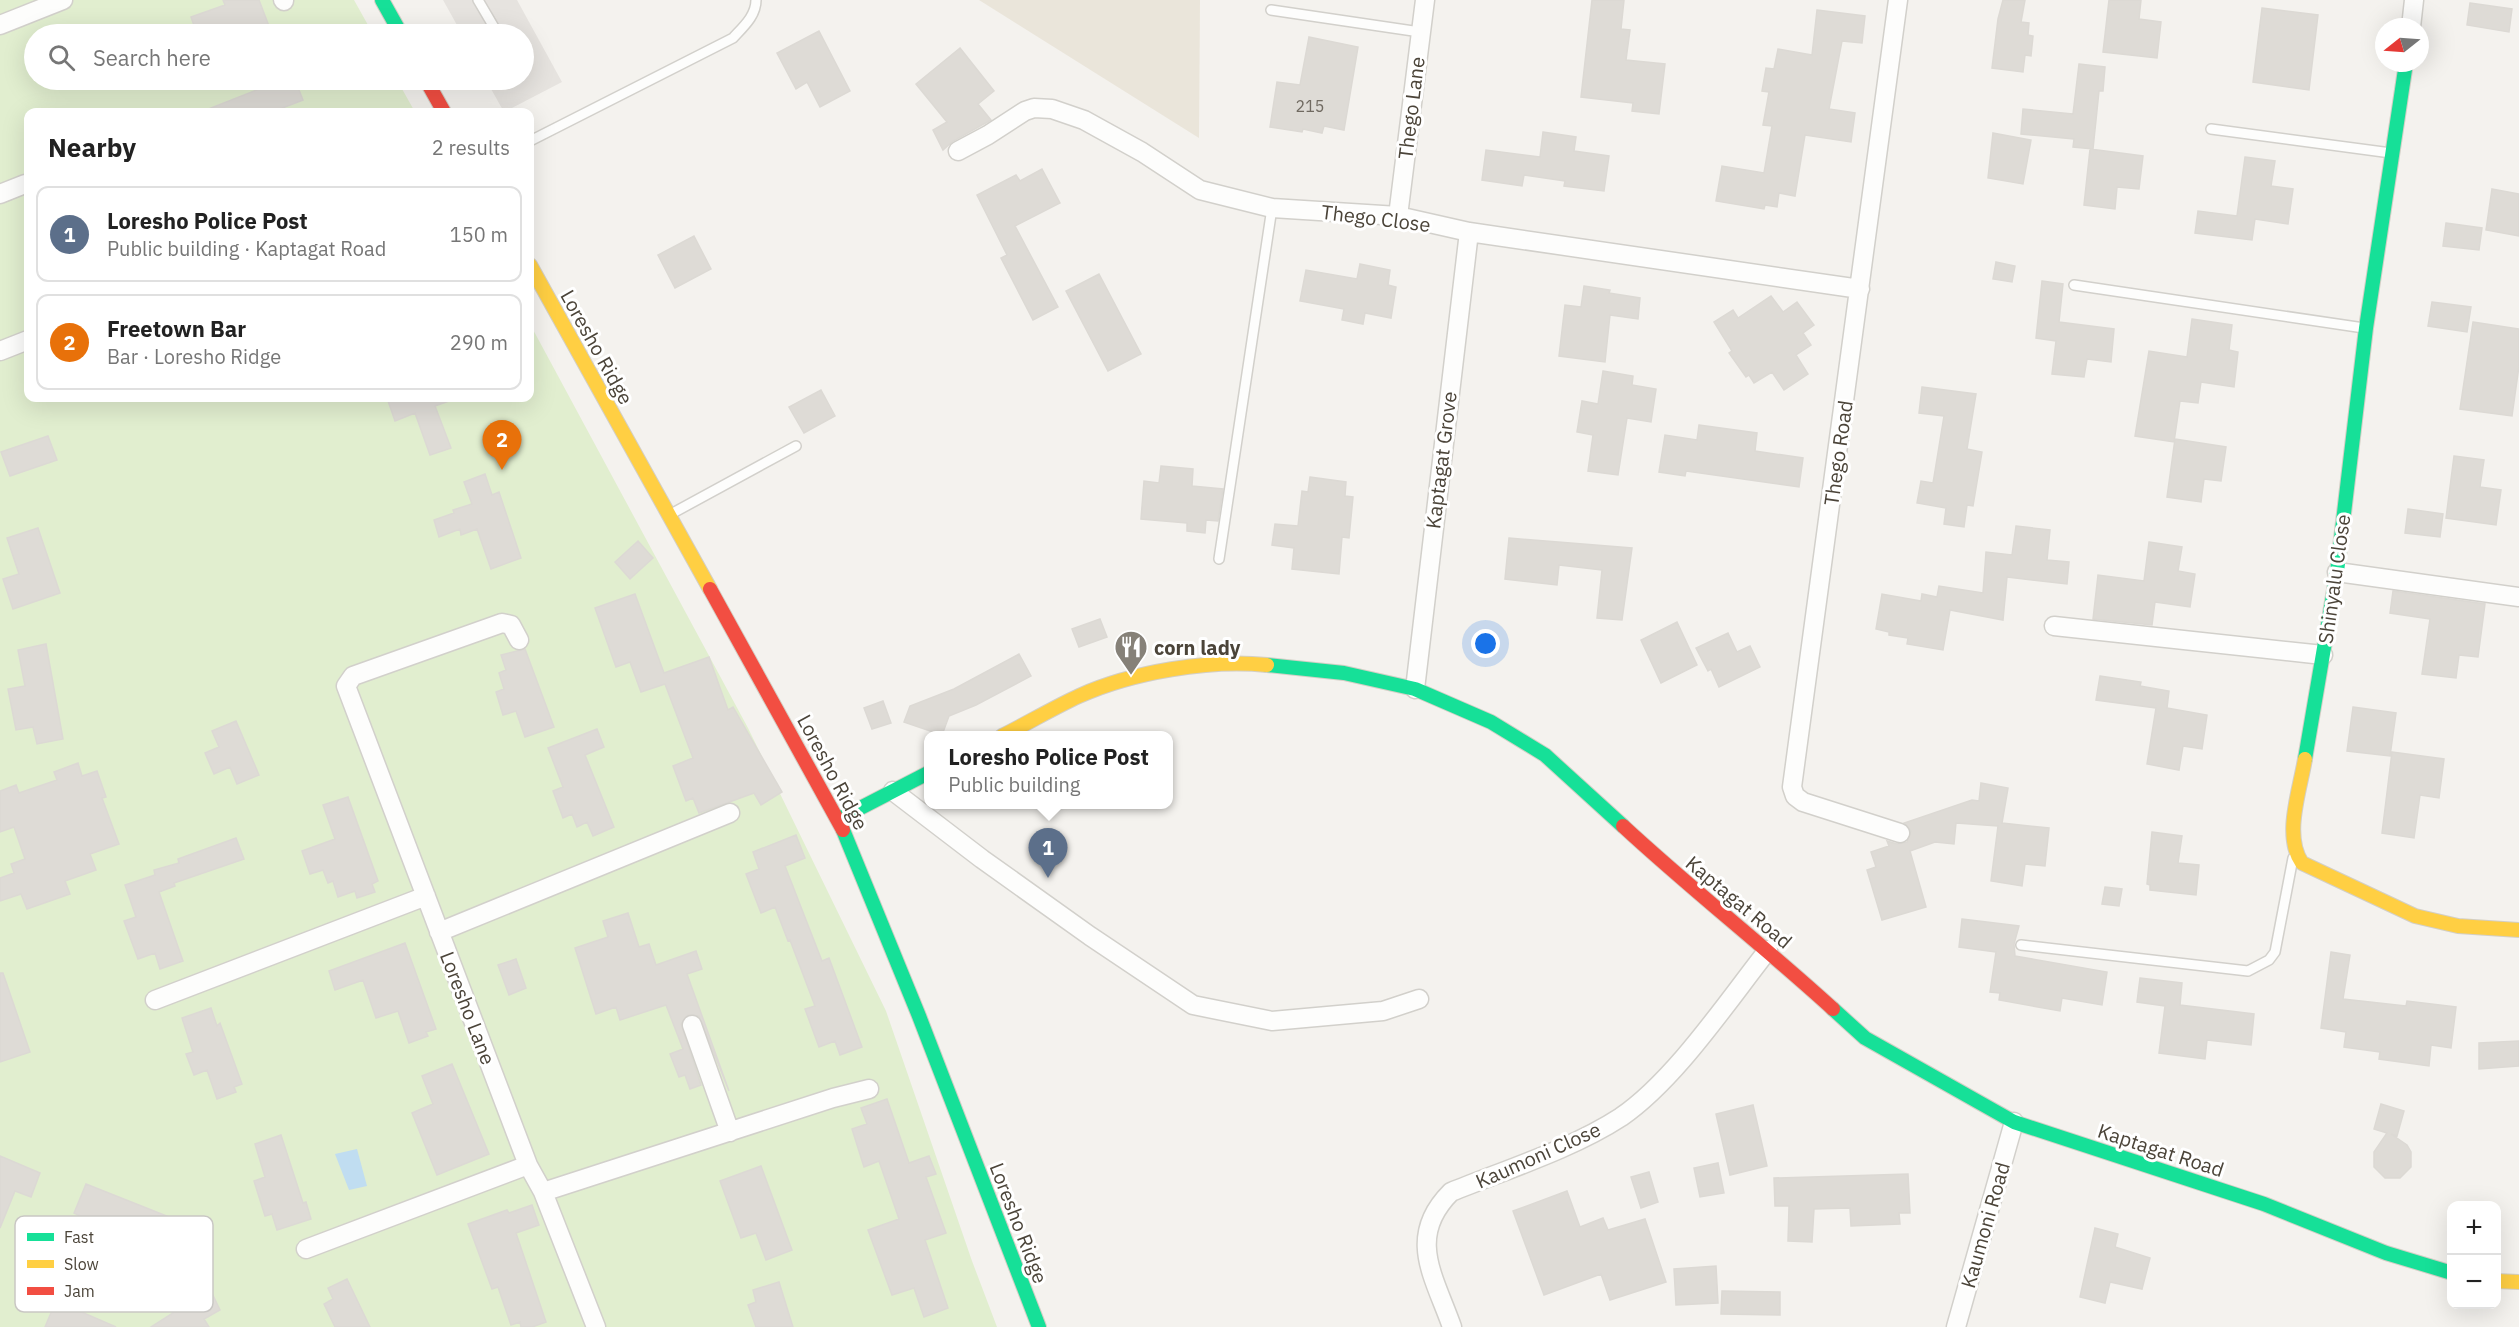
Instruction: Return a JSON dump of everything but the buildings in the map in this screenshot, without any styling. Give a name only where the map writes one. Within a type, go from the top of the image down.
[{"type":"main road","points":[[382,0],[395,24]]},
{"type":"main road","name":"Shinyalu Close","points":[[2295,853],[2292,836],[2337,572],[2366,328],[2405,72]]},
{"type":"main road","points":[[432,90],[442,108]]},
{"type":"main road","name":"Loresho Ridge","points":[[534,272],[839,819],[919,1016],[1036,1326]]},
{"type":"main road","name":"Kaptagat Road","points":[[1010,731],[1081,695],[1130,679],[1190,666],[1259,664],[1344,673],[1415,689],[1491,722],[1545,755],[1672,871],[1768,950],[1865,1038],[2014,1122],[2264,1204],[2386,1253],[2447,1272]]},
{"type":"main road","points":[[839,819],[924,775]]},
{"type":"main road","points":[[2295,853],[2302,863],[2318,873],[2415,916],[2458,926],[2519,930]]},
{"type":"main road","points":[[2501,1281],[2519,1282]]},
{"type":"street","points":[[0,25],[63,0]]},
{"type":"street","name":"Thego Lane","points":[[1398,216],[1425,0]]},
{"type":"street","name":"Thego Road","points":[[1898,0],[1792,787],[1795,796],[1803,801],[1900,834]]},
{"type":"street","points":[[2412,18],[2415,0]]},
{"type":"street","name":"Thego Close","points":[[958,151],[1025,111],[1034,108],[1052,109],[1084,120],[1142,152],[1200,190],[1272,208],[1398,216],[1469,232],[1860,289]]},
{"type":"street","points":[[0,194],[24,184]]},
{"type":"street","name":"Kaptagat Grove","points":[[1415,689],[1469,232]]},
{"type":"street","points":[[0,351],[24,342]]},
{"type":"street","points":[[2337,572],[2519,597]]},
{"type":"street","name":"Loresho Lane","points":[[519,640],[511,625],[502,623],[353,676],[346,686],[528,1165],[543,1192],[596,1327]]},
{"type":"street","points":[[2054,627],[2323,655]]},
{"type":"street","points":[[893,791],[982,859],[1090,936],[1193,1005],[1272,1021],[1383,1011],[1419,999]]},
{"type":"street","points":[[439,932],[730,813]]},
{"type":"street","points":[[155,1000],[426,896]]},
{"type":"street","name":"Kaumoni Close","points":[[1452,1327],[1425,1250],[1427,1228],[1436,1207],[1450,1192],[1589,1135],[1622,1116],[1651,1092],[1697,1041],[1768,950]]},
{"type":"street","points":[[692,1025],[730,1132]]},
{"type":"street","points":[[543,1192],[868,1089]]},
{"type":"street","name":"Kaumoni Road","points":[[1956,1327],[2014,1122]]},
{"type":"street","points":[[306,1249],[528,1165]]},
{"type":"lane","points":[[478,0],[492,24]]},
{"type":"lane","points":[[534,139],[733,38],[747,24],[756,7],[756,0]]},
{"type":"lane","points":[[1271,10],[1420,32]]},
{"type":"lane","points":[[2211,129],[2393,153]]},
{"type":"lane","points":[[1220,559],[1272,208]]},
{"type":"lane","points":[[2074,285],[2366,328]]},
{"type":"lane","points":[[669,515],[796,446]]},
{"type":"lane","points":[[2021,945],[2248,971],[2269,960],[2275,952],[2295,853]]},
{"type":"shaded area","points":[[443,0],[517,0],[530,24],[456,24]]},
{"type":"shaded area","points":[[979,0],[1200,0],[1199,138]]},
{"type":"shaded area","points":[[534,31],[562,82],[512,108],[502,108],[492,90],[534,90]]},
{"type":"green space","points":[[0,0],[354,0],[367,24],[24,24],[24,90],[403,90],[413,108],[24,108],[24,402],[534,402],[534,331],[748,728],[886,1011],[997,1327],[0,1327]]},
{"type":"water","points":[[357,1149],[367,1186],[349,1190],[335,1154]]},
{"type":"traffic: fast","points":[[382,0],[395,24]]},
{"type":"traffic: fast","points":[[2305,759],[2337,572],[2366,328],[2405,72]]},
{"type":"traffic: fast","points":[[1267,665],[1344,673],[1415,689],[1491,722],[1545,755],[1623,826]]},
{"type":"traffic: fast","points":[[839,819],[924,775]]},
{"type":"traffic: fast","points":[[843,830],[919,1016],[1039,1327]]},
{"type":"traffic: fast","points":[[1833,1009],[1865,1038],[2014,1122],[2264,1204],[2386,1253],[2447,1271]]},
{"type":"traffic: slow","points":[[534,272],[710,589]]},
{"type":"traffic: slow","points":[[1011,731],[1079,696],[1123,680],[1196,666],[1267,665]]},
{"type":"traffic: slow","points":[[2305,759],[2293,826],[2296,852],[2302,863],[2415,916],[2458,926],[2519,930]]},
{"type":"traffic: slow","points":[[2501,1281],[2519,1282]]},
{"type":"traffic: jam","points":[[432,90],[442,108]]},
{"type":"traffic: jam","points":[[710,589],[843,830]]},
{"type":"traffic: jam","points":[[1623,826],[1833,1009]]},
{"type":"place","name":"Freetown Bar","points":[[502,470]]},
{"type":"place","name":"corn lady","points":[[1131,676]]},
{"type":"place","name":"Loresho Police Post","points":[[1048,878]]}]
